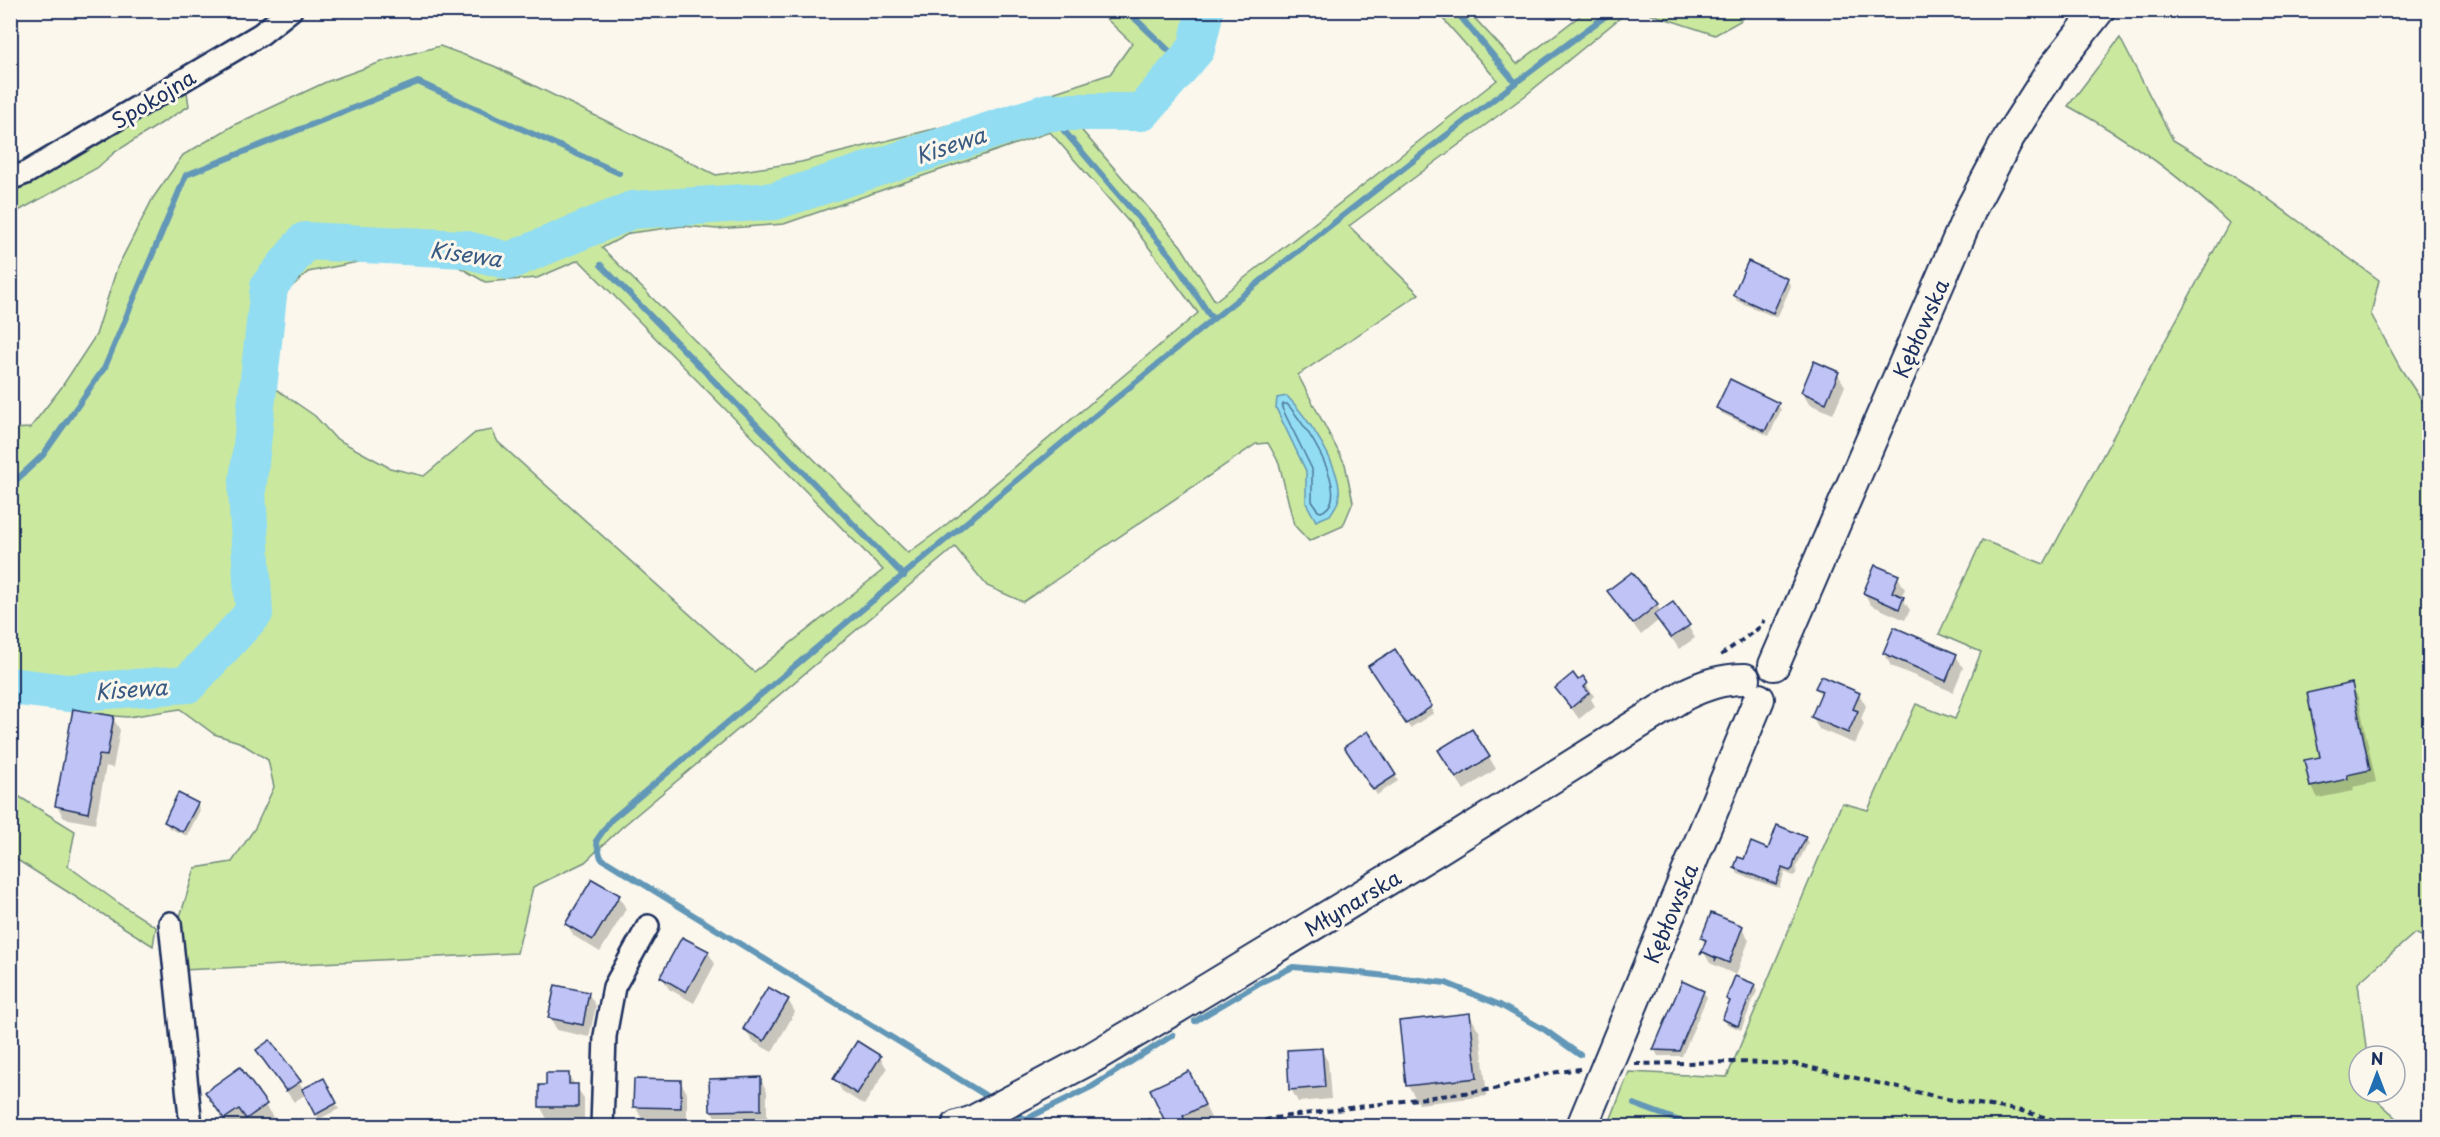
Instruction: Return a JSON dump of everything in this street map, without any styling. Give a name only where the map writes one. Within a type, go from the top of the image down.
[{"type":"street","name":"Spokojna","points":[[10,179],[26,172],[261,34],[291,10]]},
{"type":"street","name":"Kębłowska","points":[[1582,1126],[1752,689],[1774,697],[1780,692],[1782,677],[1774,665],[1972,207],[2009,137],[2055,67],[2099,10]]},
{"type":"street","name":"Młynarska","points":[[957,1126],[971,1122],[1110,1047],[1437,850],[1684,695],[1706,684],[1733,679],[1752,689]]},
{"type":"street","points":[[170,923],[192,1126]]},
{"type":"street","points":[[602,1126],[605,1036],[614,987],[648,926]]},
{"type":"path","points":[[1244,1126],[1274,1118],[1494,1089],[1551,1073],[1607,1065],[1735,1062],[1795,1064],[1947,1099],[2022,1111],[2076,1126]]},
{"type":"green space","points":[[1098,11],[1216,11],[1210,48],[1172,103],[1136,120],[1078,126],[1181,246],[1215,301],[1497,80],[1436,11],[1468,11],[1517,64],[1586,11],[1748,11],[1740,21],[1715,35],[1645,12],[1626,13],[1526,95],[1349,226],[1419,294],[1298,375],[1345,464],[1353,502],[1343,526],[1309,541],[1294,525],[1279,463],[1268,443],[1256,444],[1023,602],[987,586],[955,547],[622,827],[585,862],[533,887],[517,953],[183,970],[179,920],[195,868],[232,862],[255,828],[274,787],[268,760],[239,742],[214,734],[180,709],[128,717],[11,703],[11,429],[30,428],[61,388],[96,335],[117,268],[153,198],[183,155],[236,124],[326,82],[387,60],[440,46],[494,66],[716,175],[801,162],[970,120],[1110,74],[1132,43]],"holes":[[[1050,132],[1135,229],[1198,313],[941,529],[908,553],[602,248],[630,233],[683,226],[717,229],[784,224]],[[579,260],[883,570],[754,672],[498,442],[492,430],[475,433],[424,476],[390,468],[335,438],[315,416],[273,387],[287,291],[308,272],[363,261],[454,264],[485,282],[537,278]]]},
{"type":"green space","points":[[2120,38],[2173,140],[2256,190],[2379,280],[2371,314],[2401,369],[2428,410],[2429,940],[2415,933],[2358,983],[2366,1044],[2347,1044],[2347,1104],[2381,1104],[2406,1126],[1608,1126],[1629,1072],[1727,1077],[1842,803],[1868,810],[1916,704],[1955,719],[1981,652],[1939,634],[1982,540],[2044,564],[2229,223],[2192,189],[2153,159],[2068,106]]},
{"type":"green space","points":[[187,92],[189,106],[115,152],[97,168],[11,215],[10,190]]},
{"type":"green space","points":[[10,791],[75,831],[68,866],[156,927],[153,946],[11,856]]},
{"type":"water","points":[[1287,396],[1322,444],[1330,458],[1339,486],[1339,498],[1334,509],[1330,515],[1316,521],[1306,503],[1306,471],[1276,408],[1277,398]]},
{"type":"building","points":[[1748,261],[1788,279],[1773,313],[1733,295]]},
{"type":"building","points":[[1814,361],[1839,372],[1826,403],[1801,392]]},
{"type":"building","points":[[1730,379],[1779,403],[1765,431],[1716,408]]},
{"type":"building","points":[[1875,565],[1899,575],[1892,592],[1904,597],[1899,609],[1863,593]]},
{"type":"building","points":[[1632,572],[1658,604],[1633,624],[1607,591]]},
{"type":"building","points":[[1673,602],[1690,625],[1671,638],[1654,615]]},
{"type":"building","points":[[1894,627],[1957,654],[1946,681],[1883,653]]},
{"type":"building","points":[[1395,649],[1432,706],[1406,724],[1368,666]]},
{"type":"building","points":[[1573,673],[1578,680],[1583,676],[1588,683],[1584,687],[1589,693],[1571,708],[1555,688]]},
{"type":"building","points":[[1821,676],[1860,693],[1853,709],[1858,711],[1848,733],[1811,717],[1822,691],[1815,688]]},
{"type":"building","points":[[2352,683],[2370,770],[2347,775],[2348,779],[2310,787],[2304,760],[2320,757],[2307,693]]},
{"type":"building","points":[[73,709],[114,716],[107,756],[99,755],[88,813],[55,806]]},
{"type":"building","points":[[1472,729],[1490,757],[1456,778],[1438,750]]},
{"type":"building","points":[[1368,731],[1396,775],[1373,790],[1344,747]]},
{"type":"building","points":[[178,793],[198,803],[183,832],[164,822]]},
{"type":"building","points":[[1777,825],[1806,837],[1790,871],[1782,868],[1776,884],[1734,868],[1738,857],[1744,859],[1751,842],[1768,849]]},
{"type":"building","points":[[592,879],[620,895],[593,940],[565,924]]},
{"type":"building","points":[[1711,913],[1743,926],[1729,963],[1717,958],[1715,961],[1716,958],[1703,952],[1700,955],[1706,940],[1701,938]]},
{"type":"building","points":[[682,937],[709,951],[686,992],[660,977]]},
{"type":"building","points":[[1735,976],[1755,984],[1738,1026],[1722,1019],[1730,1001],[1726,999]]},
{"type":"building","points":[[1682,981],[1704,991],[1679,1051],[1653,1050]]},
{"type":"building","points":[[555,985],[589,992],[583,1025],[548,1018]]},
{"type":"building","points":[[768,987],[789,999],[764,1041],[743,1029]]},
{"type":"building","points":[[1470,1013],[1477,1078],[1406,1086],[1399,1021]]},
{"type":"building","points":[[270,1040],[301,1081],[286,1091],[256,1050]]},
{"type":"building","points":[[857,1041],[881,1056],[857,1094],[833,1079]]},
{"type":"building","points":[[1322,1048],[1325,1087],[1289,1090],[1287,1050]]},
{"type":"building","points":[[240,1067],[267,1104],[246,1119],[239,1109],[224,1119],[205,1092]]},
{"type":"building","points":[[1189,1071],[1205,1105],[1183,1116],[1187,1125],[1167,1126],[1150,1089]]},
{"type":"building","points":[[546,1073],[569,1073],[569,1084],[578,1084],[578,1107],[539,1107],[539,1085],[546,1085]]},
{"type":"building","points":[[761,1077],[761,1110],[710,1111],[709,1079]]},
{"type":"building","points":[[324,1078],[337,1103],[315,1115],[302,1089]]},
{"type":"building","points":[[634,1079],[681,1080],[681,1108],[633,1107]]},
{"type":"building","points":[[1150,1119],[1152,1126],[1128,1126],[1128,1125]]},
{"type":"waterway","points":[[1126,10],[1183,64]]},
{"type":"waterway","name":"Kisewa","points":[[10,686],[68,693],[188,684],[254,613],[247,491],[269,286],[305,241],[464,249],[509,261],[632,210],[775,201],[1048,112],[1142,112],[1196,49],[1205,10]]},
{"type":"waterway","points":[[1455,10],[1515,82]]},
{"type":"waterway","points":[[985,1095],[601,858],[596,841],[611,820],[1106,407],[1357,205],[1614,10]]},
{"type":"waterway","points":[[10,486],[43,455],[105,367],[186,175],[418,82],[619,173]]},
{"type":"waterway","points":[[1048,112],[1171,256],[1212,319]]},
{"type":"waterway","points":[[601,265],[904,576]]},
{"type":"waterway","points":[[1195,1021],[1261,982],[1293,967],[1352,972],[1446,983],[1500,1005],[1545,1030],[1580,1055]]},
{"type":"waterway","points":[[1019,1116],[1026,1119],[1093,1086],[1173,1035]]},
{"type":"waterway","points":[[1634,1104],[1693,1126]]}]
